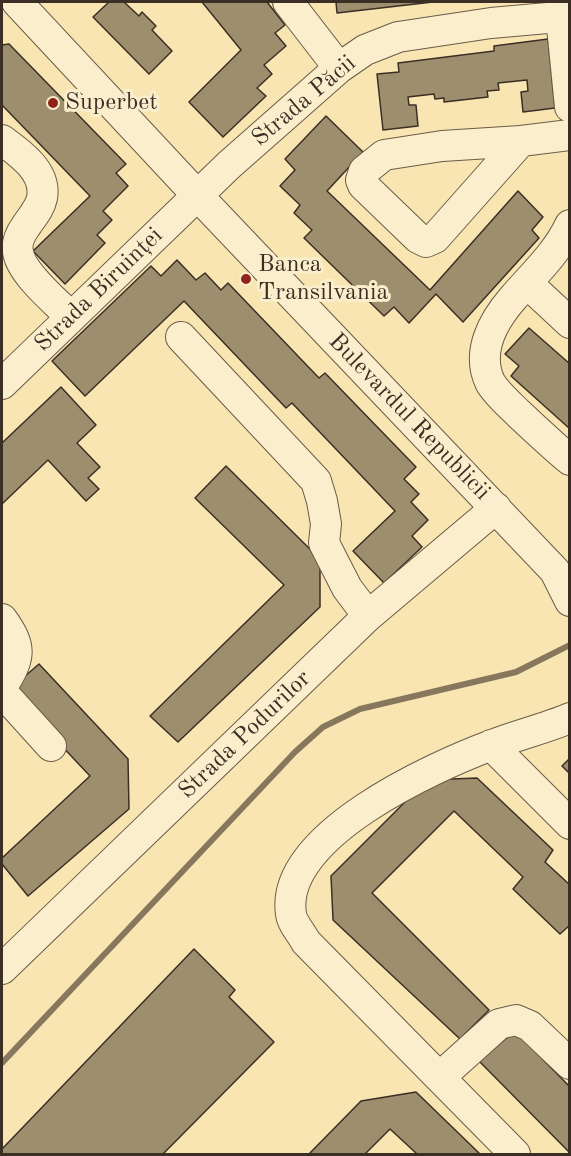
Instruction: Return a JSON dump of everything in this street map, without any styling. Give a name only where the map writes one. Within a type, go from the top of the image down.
[{"type":"street","name":"Bulevardul Republicii","points":[[17,2],[197,195],[562,574],[570,601]]},
{"type":"street","points":[[288,2],[339,68]]},
{"type":"street","name":"Strada Păcii","points":[[197,195],[339,68],[365,50],[398,37],[490,12],[565,16]]},
{"type":"street","points":[[565,16],[570,107]]},
{"type":"street","points":[[521,141],[435,238],[426,242],[418,238],[363,185],[361,180],[364,171],[384,155],[441,146],[521,141],[570,135]]},
{"type":"street","points":[[2,140],[37,171],[42,183],[42,197],[38,207],[21,233],[17,249],[20,260],[30,275],[70,316]]},
{"type":"street","name":"Strada Biruinței","points":[[2,384],[197,195]]},
{"type":"street","points":[[570,225],[564,236],[511,300],[487,338],[484,361],[491,383],[535,429],[570,460]]},
{"type":"street","points":[[527,283],[570,323]]},
{"type":"street","points":[[181,338],[316,481],[326,524],[324,543],[347,588],[368,616]]},
{"type":"street","name":"Strada Podurilor","points":[[2,969],[368,616],[496,508]]},
{"type":"street","points":[[2,619],[18,651],[15,665],[2,689],[51,746]]},
{"type":"street","points":[[515,1155],[306,942],[291,915],[292,888],[306,860],[329,834],[376,800],[491,745],[570,718]]},
{"type":"street","points":[[491,745],[570,824]]},
{"type":"street","points":[[440,1077],[499,1024],[516,1020],[530,1026],[566,1053]]},
{"type":"building","points":[[109,2],[124,2],[139,16],[142,12],[156,26],[152,30],[172,51],[149,74],[93,17]]},
{"type":"building","points":[[202,2],[267,2],[285,25],[275,33],[286,46],[264,65],[272,74],[257,88],[266,96],[223,137],[189,102],[241,50]]},
{"type":"building","points":[[336,2],[433,2],[337,13]]},
{"type":"building","points":[[548,39],[555,108],[523,112],[521,92],[528,91],[527,80],[498,83],[499,90],[487,91],[488,97],[444,102],[444,98],[435,99],[434,94],[408,97],[409,105],[416,105],[418,126],[383,130],[377,74],[399,72],[398,63],[494,51],[494,46]]},
{"type":"building","points":[[9,44],[126,164],[116,173],[128,186],[103,211],[112,220],[97,235],[105,243],[65,284],[33,251],[90,196],[2,105],[2,45]]},
{"type":"building","points":[[326,116],[363,152],[327,191],[430,290],[518,191],[543,217],[532,230],[539,238],[463,322],[436,294],[409,323],[394,307],[384,316],[304,238],[312,230],[294,213],[300,205],[280,186],[295,170],[285,159]]},
{"type":"building","points":[[177,260],[196,280],[205,273],[221,290],[228,283],[319,378],[325,373],[416,467],[404,479],[419,494],[411,502],[428,520],[412,536],[422,547],[384,583],[353,551],[395,511],[292,403],[286,408],[184,301],[85,396],[52,361],[151,266],[161,276]]},
{"type":"building","points":[[529,328],[570,364],[570,429],[511,376],[519,366],[505,354]]},
{"type":"building","points":[[61,387],[96,425],[77,443],[100,467],[88,478],[99,489],[86,501],[48,460],[2,504],[2,443]]},
{"type":"building","points":[[226,466],[320,559],[320,607],[178,742],[150,716],[284,585],[195,498]]},
{"type":"building","points":[[39,664],[128,759],[129,809],[28,896],[2,864],[2,858],[90,776],[9,690]]},
{"type":"building","points":[[570,758],[570,774],[562,766]]},
{"type":"building","points":[[477,778],[553,850],[545,862],[570,885],[570,925],[560,934],[513,889],[523,877],[454,811],[372,893],[489,1010],[460,1039],[333,920],[331,876],[427,780]]},
{"type":"building","points":[[194,949],[235,990],[229,997],[274,1042],[163,1154],[2,1154],[2,1149]]},
{"type":"building","points":[[515,1031],[570,1087],[570,1153],[479,1061]]},
{"type":"building","points":[[416,1092],[480,1154],[417,1154],[390,1129],[365,1154],[309,1154],[361,1101]]},
{"type":"waterway","points":[[2,1063],[295,752],[323,727],[360,709],[516,672],[570,645]]},
{"type":"place","name":"Superbet","points":[[53,103]]},
{"type":"place","name":"Banca Transilvania","points":[[246,279]]}]
